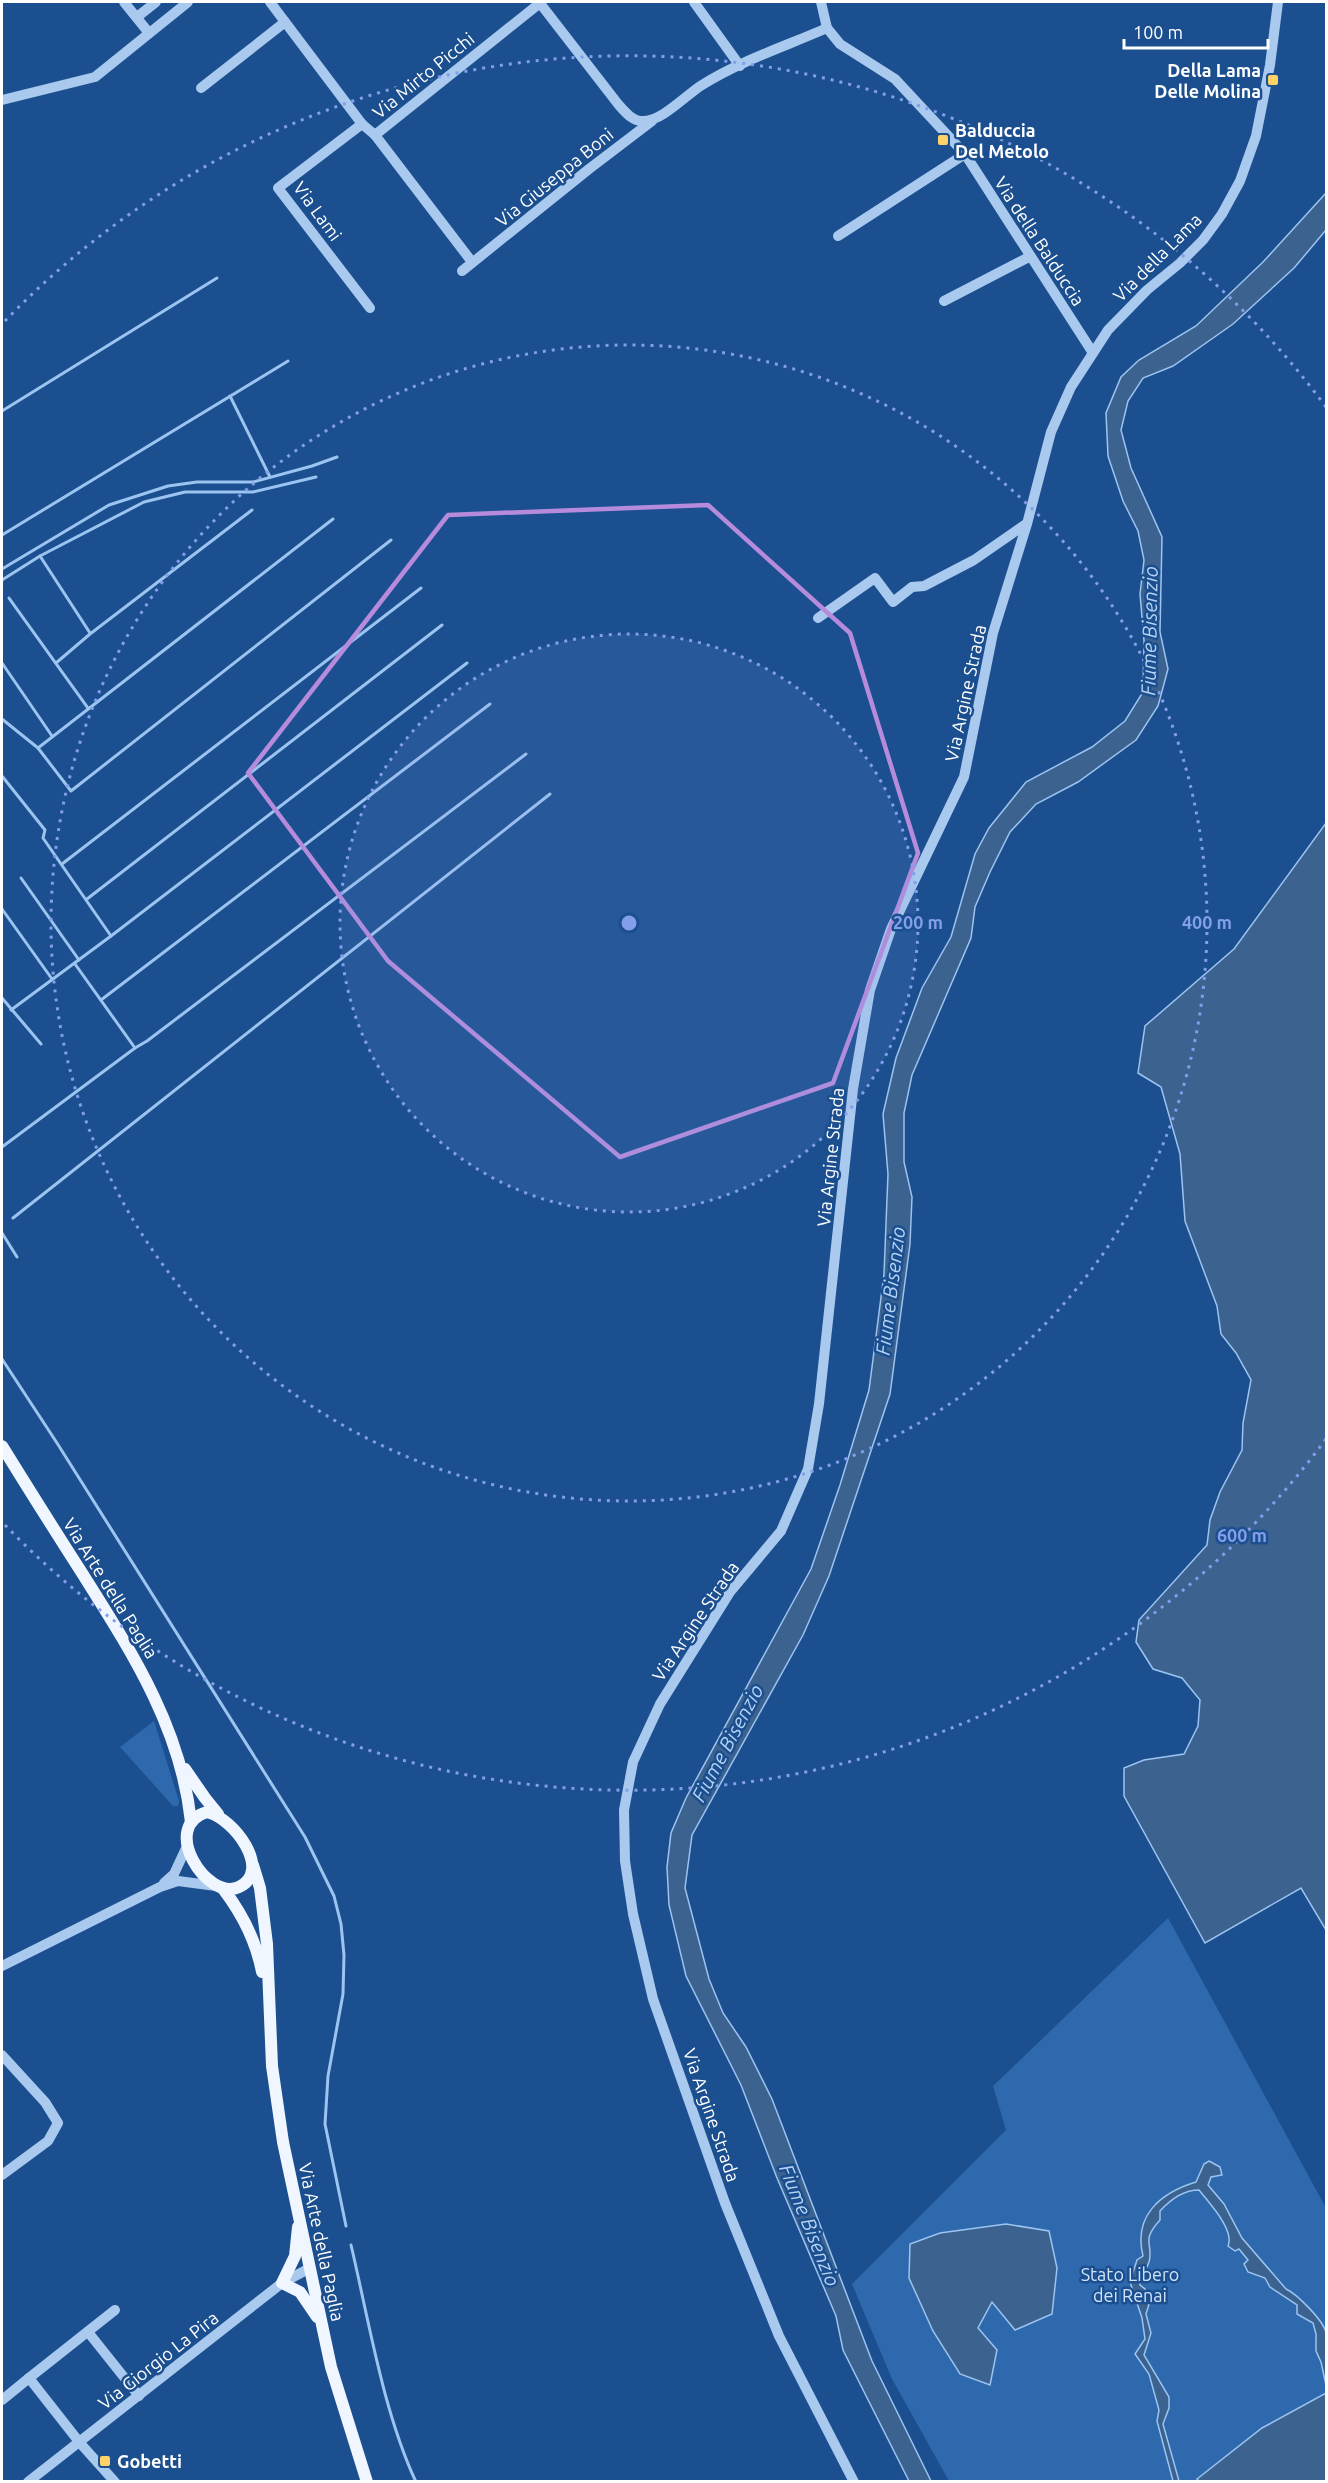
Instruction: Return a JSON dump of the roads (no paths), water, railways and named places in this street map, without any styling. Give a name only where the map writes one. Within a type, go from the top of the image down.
[{"type":"main road","name":"Via Arte della Paglia","points":[[2,1446],[129,1647],[154,1695],[178,1755],[190,1778],[218,1814],[236,1829],[247,1848],[260,1888],[267,1944],[272,2066],[283,2142],[331,2367],[367,2481]]},
{"type":"main road","name":"Via Arte della Paglia","points":[[178,1755],[191,1821],[187,1827],[187,1846],[204,1875],[220,1888],[237,1907],[254,1940],[268,2005]]},
{"type":"main road","points":[[191,1821],[207,1812],[218,1814]]},
{"type":"main road","points":[[220,1888],[241,1886],[248,1878],[252,1865]]},
{"type":"main road","points":[[299,2214],[295,2256],[282,2283],[300,2292],[321,2323]]},
{"type":"street","points":[[124,2],[149,33]]},
{"type":"street","points":[[136,17],[156,2]]},
{"type":"street","points":[[2,100],[95,77],[188,2]]},
{"type":"street","name":"Via Mirto Picchi","points":[[270,2],[362,124],[375,135],[539,2]]},
{"type":"street","points":[[539,2],[626,112],[639,121],[656,119]]},
{"type":"street","points":[[694,2],[740,66]]},
{"type":"street","points":[[820,2],[827,28]]},
{"type":"street","name":"Via della Lama","points":[[1027,524],[1051,432],[1071,387],[1092,353],[1108,330],[1147,290],[1180,263],[1203,240],[1222,214],[1240,181],[1256,136],[1270,65],[1278,2]]},
{"type":"street","points":[[201,88],[285,22]]},
{"type":"street","name":"Via Giuseppa Boni","points":[[462,271],[704,84],[827,28]]},
{"type":"street","name":"Via della Balduccia","points":[[827,28],[849,51],[895,79],[965,154],[1092,353]]},
{"type":"street","name":"Via Lami","points":[[362,124],[278,188],[370,309]]},
{"type":"street","points":[[375,135],[472,262]]},
{"type":"street","points":[[838,236],[965,154]]},
{"type":"street","points":[[944,301],[1029,257]]},
{"type":"street","points":[[818,618],[875,578],[893,602],[912,587],[924,586],[974,560],[1027,524]]},
{"type":"street","name":"Via Argine Strada","points":[[854,2481],[779,2336],[725,2204],[653,1998],[633,1914],[625,1861],[624,1810],[633,1762],[660,1704],[730,1592],[781,1531],[808,1469],[819,1404],[853,1089],[870,990],[891,929],[964,777],[993,633],[1027,524]]},
{"type":"street","points":[[160,1887],[174,1874],[187,1846]]},
{"type":"street","points":[[2,1966],[160,1887],[178,1881],[220,1888]]},
{"type":"street","points":[[2,2055],[45,2102],[58,2123],[48,2141],[2,2175]]},
{"type":"street","name":"Via Giorgio La Pira","points":[[28,2481],[80,2443],[282,2283],[310,2268]]},
{"type":"street","points":[[2,2400],[115,2310]]},
{"type":"street","points":[[88,2331],[139,2396]]},
{"type":"street","points":[[29,2378],[80,2443],[115,2481]]},
{"type":"water","name":"Fiume Bisenzio","points":[[1326,193],[1326,230],[1294,268],[1233,324],[1173,366],[1143,378],[1128,401],[1121,430],[1131,468],[1162,537],[1160,632],[1168,669],[1158,706],[1136,740],[1078,782],[1036,804],[1010,832],[975,907],[971,938],[912,1075],[904,1113],[904,1162],[912,1197],[910,1244],[890,1394],[829,1576],[803,1635],[692,1835],[685,1888],[709,1979],[723,2013],[746,2047],[772,2099],[872,2361],[931,2481],[909,2481],[843,2350],[836,2316],[777,2178],[741,2085],[686,1976],[669,1905],[667,1867],[671,1833],[686,1798],[811,1569],[840,1485],[869,1390],[884,1274],[888,1174],[883,1114],[896,1058],[922,988],[951,937],[975,854],[989,828],[1026,782],[1092,747],[1125,721],[1143,692],[1144,641],[1140,594],[1144,560],[1138,531],[1123,501],[1108,456],[1106,413],[1121,377],[1139,360],[1196,326],[1263,262]]},
{"type":"water","points":[[1326,823],[1326,1930],[1301,1888],[1205,1943],[1124,1796],[1124,1768],[1144,1760],[1184,1754],[1198,1726],[1200,1700],[1182,1678],[1153,1669],[1136,1642],[1139,1620],[1207,1545],[1210,1520],[1220,1492],[1242,1450],[1243,1423],[1251,1380],[1236,1353],[1221,1334],[1217,1306],[1185,1221],[1180,1154],[1161,1087],[1138,1073],[1145,1026],[1234,949]]},
{"type":"water","points":[[1209,2161],[1220,2167],[1222,2175],[1211,2177],[1208,2185],[1224,2204],[1242,2238],[1286,2289],[1309,2308],[1324,2328],[1327,2345],[1326,2385],[1316,2351],[1316,2334],[1313,2323],[1297,2314],[1297,2305],[1270,2287],[1265,2278],[1248,2272],[1244,2264],[1248,2260],[1239,2249],[1235,2251],[1228,2246],[1228,2232],[1225,2225],[1199,2190],[1177,2196],[1160,2211],[1160,2220],[1149,2238],[1149,2262],[1140,2282],[1150,2301],[1146,2314],[1151,2333],[1144,2355],[1169,2397],[1169,2408],[1163,2424],[1179,2481],[1173,2481],[1157,2421],[1159,2410],[1149,2374],[1135,2354],[1145,2339],[1142,2318],[1130,2282],[1137,2260],[1143,2256],[1142,2229],[1152,2208],[1171,2193],[1196,2182],[1204,2164]]},
{"type":"water","points":[[1006,2224],[1049,2231],[1057,2268],[1052,2314],[1015,2330],[992,2302],[978,2328],[997,2350],[990,2385],[960,2374],[933,2331],[909,2278],[910,2244],[940,2233]]},
{"type":"water","points":[[1326,2393],[1326,2481],[1199,2481],[1197,2479],[1262,2428]]},
{"type":"waterway","points":[[2,411],[217,278]]},
{"type":"waterway","points":[[2,535],[288,361]]},
{"type":"waterway","points":[[230,396],[270,477]]},
{"type":"waterway","points":[[2,569],[109,505],[168,486],[197,482],[253,482],[337,457]]},
{"type":"waterway","points":[[2,580],[40,556],[144,502],[185,492],[253,492],[316,477]]},
{"type":"waterway","points":[[56,663],[90,634],[252,510]]},
{"type":"waterway","points":[[38,748],[333,519]]},
{"type":"waterway","points":[[2,719],[38,748],[71,791],[391,540]]},
{"type":"waterway","points":[[40,556],[90,633]]},
{"type":"waterway","points":[[62,864],[421,588]]},
{"type":"waterway","points":[[9,598],[88,708]]},
{"type":"waterway","points":[[87,899],[442,625]]},
{"type":"waterway","points":[[2,663],[52,736]]},
{"type":"waterway","points":[[11,1010],[467,663]]},
{"type":"waterway","points":[[101,1000],[490,704]]},
{"type":"waterway","points":[[2,1147],[147,1041],[526,754]]},
{"type":"waterway","points":[[2,776],[45,830],[43,838],[111,936]]},
{"type":"waterway","points":[[13,1218],[550,794]]},
{"type":"waterway","points":[[21,878],[79,960]]},
{"type":"waterway","points":[[2,909],[52,979]]},
{"type":"waterway","points":[[75,964],[135,1048]]},
{"type":"waterway","points":[[2,998],[41,1044]]},
{"type":"waterway","points":[[2,1233],[17,1257]]},
{"type":"waterway","points":[[2,1359],[305,1837],[334,1896],[341,1924],[344,1955],[343,1994],[328,2076],[325,2124],[346,2226]]},
{"type":"waterway","points":[[351,2245],[394,2426],[416,2482]]},
{"type":"place","name":"Della Lama Delle Molina","points":[[1273,80]]},
{"type":"place","name":"Balduccia Del Metolo","points":[[943,140]]},
{"type":"place","name":"Gobetti","points":[[105,2461]]},
{"type":"park label","name":"Stato Libero dei Renai","points":[[1130,2284]]}]
